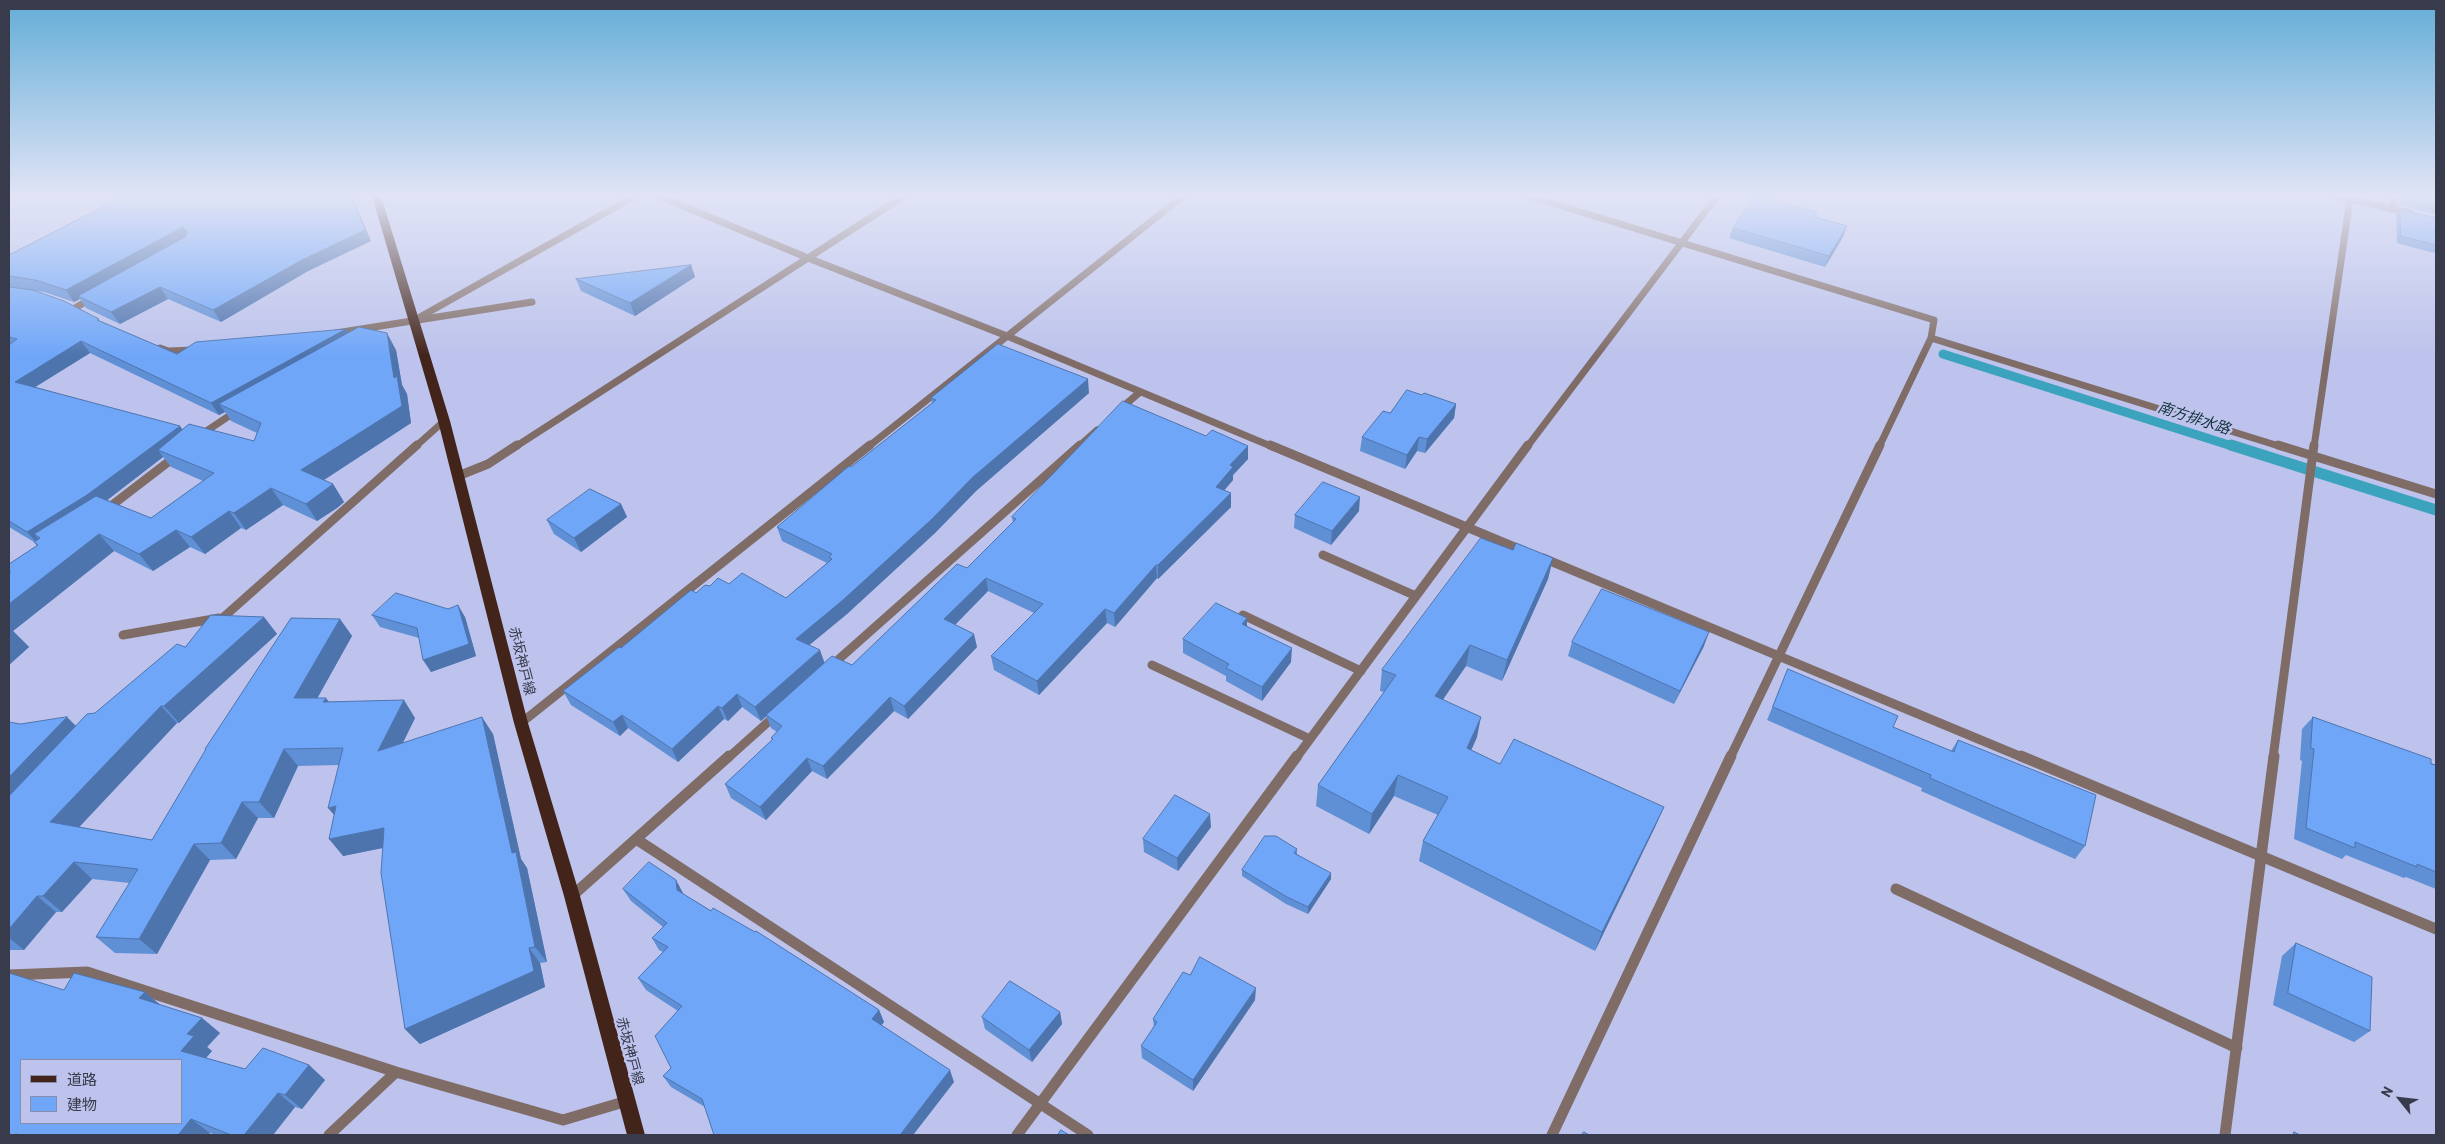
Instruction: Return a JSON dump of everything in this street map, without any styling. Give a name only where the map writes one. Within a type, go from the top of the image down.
[{"type":"main road","name":"赤坂神戸線","points":[[392,249],[444,422],[521,723],[572,896],[636,1135]]},
{"type":"street","points":[[413,320],[539,249]]},
{"type":"street","points":[[787,249],[1007,336],[2436,929]]},
{"type":"street","points":[[458,476],[488,464],[821,249]]},
{"type":"street","points":[[521,723],[1116,249]]},
{"type":"street","points":[[1017,1135],[1466,527],[1677,249]]},
{"type":"street","points":[[1552,1135],[1931,338],[1934,320],[1703,249]]},
{"type":"street","points":[[2225,1135],[2263,857],[2309,483],[2343,249]]},
{"type":"street","points":[[83,312],[71,307],[100,294]]},
{"type":"street","points":[[325,334],[374,328],[413,320],[532,302]]},
{"type":"street","points":[[365,340],[374,328]]},
{"type":"street","points":[[1931,338],[2436,494]]},
{"type":"street","points":[[150,344],[168,351],[206,349]]},
{"type":"street","points":[[821,674],[1140,392]]},
{"type":"street","points":[[195,440],[210,427],[242,407]]},
{"type":"street","points":[[208,630],[444,422]]},
{"type":"street","points":[[98,515],[137,488],[180,453]]},
{"type":"street","points":[[1323,555],[1416,596]]},
{"type":"street","points":[[1243,615],[1360,671]]},
{"type":"street","points":[[123,635],[223,617]]},
{"type":"street","points":[[1152,665],[1310,739]]},
{"type":"street","points":[[572,896],[784,707]]},
{"type":"street","points":[[636,839],[1088,1135]]},
{"type":"street","points":[[1896,889],[2237,1048]]},
{"type":"street","points":[[9,975],[87,972],[396,1072],[563,1120],[627,1101]]},
{"type":"street","points":[[329,1135],[396,1072]]},
{"type":"building","points":[[20,249],[141,249],[66,290],[35,280],[9,276],[9,255]]},
{"type":"building","points":[[163,249],[324,249],[213,310],[160,287],[111,312],[78,296]]},
{"type":"building","points":[[1806,249],[1833,249],[1829,256]]},
{"type":"building","points":[[691,265],[630,303],[576,279]]},
{"type":"building","points":[[9,287],[33,290],[64,301],[99,319],[97,320],[177,354],[196,342],[346,329],[211,403],[81,341],[15,382],[180,426],[87,495],[27,532],[9,521],[9,345],[17,339],[9,337]]},
{"type":"building","points":[[359,327],[387,333],[394,378],[397,376],[402,406],[301,470],[333,484],[306,504],[271,488],[234,513],[229,511],[191,537],[176,530],[139,554],[99,534],[9,604],[9,564],[38,545],[34,542],[40,538],[34,534],[96,496],[151,518],[214,473],[158,450],[189,424],[254,441],[261,423],[219,404]]},
{"type":"building","points":[[998,344],[1088,379],[973,477],[932,519],[843,600],[796,639],[820,650],[755,707],[737,694],[722,708],[718,706],[672,749],[622,715],[613,722],[563,691],[619,647],[621,648],[691,590],[696,593],[705,585],[710,586],[718,578],[729,584],[742,573],[786,598],[832,559],[829,557],[832,554],[777,527],[849,466],[851,467],[936,400],[931,398]]},
{"type":"building","points":[[1407,390],[1422,395],[1424,393],[1456,404],[1427,439],[1419,437],[1407,455],[1362,437],[1383,411],[1390,413]]},
{"type":"building","points":[[1123,401],[1206,436],[1212,430],[1248,446],[1230,465],[1233,467],[1216,487],[1231,493],[1156,565],[1114,613],[1105,609],[1037,681],[991,656],[1043,604],[986,578],[944,619],[974,634],[904,706],[890,697],[823,766],[807,758],[760,807],[725,784],[773,739],[771,738],[782,726],[766,715],[832,656],[852,665],[957,564],[967,568],[1016,519],[1012,517]]},
{"type":"building","points":[[1323,482],[1360,497],[1332,531],[1295,515]]},
{"type":"building","points":[[590,489],[621,504],[574,538],[547,520]]},
{"type":"building","points":[[1481,538],[1513,550],[1516,543],[1553,558],[1507,660],[1470,645],[1435,696],[1481,717],[1467,748],[1500,764],[1514,739],[1664,807],[1602,932],[1423,841],[1448,797],[1398,775],[1372,814],[1318,785],[1396,675],[1382,670]]},
{"type":"building","points":[[1602,589],[1709,632],[1680,691],[1572,642]]},
{"type":"building","points":[[396,593],[448,609],[458,605],[469,644],[423,660],[417,628],[372,615]]},
{"type":"building","points":[[1216,603],[1247,618],[1242,624],[1292,648],[1262,687],[1226,668],[1229,664],[1183,639]]},
{"type":"building","points":[[211,615],[264,617],[164,706],[161,706],[50,822],[152,840],[205,749],[291,618],[340,619],[294,698],[326,698],[323,702],[404,700],[378,751],[482,717],[512,853],[516,852],[535,947],[529,948],[534,971],[405,1029],[381,873],[384,828],[329,839],[336,806],[328,808],[343,748],[284,749],[259,802],[242,802],[221,843],[194,844],[139,939],[96,937],[138,869],[74,862],[43,896],[37,896],[9,929],[9,796],[87,714],[95,713],[177,644],[185,647]]},
{"type":"building","points":[[1788,669],[1898,716],[1893,727],[1954,752],[1958,740],[2096,795],[2085,846],[1930,778],[1931,775],[1773,707]]},
{"type":"building","points":[[67,717],[9,777],[9,722],[20,724]]},
{"type":"building","points":[[2313,717],[2431,759],[2431,764],[2436,765],[2436,872],[2417,864],[2417,867],[2355,842],[2355,848],[2306,828],[2314,749],[2311,748]]},
{"type":"building","points":[[1175,795],[1210,814],[1177,858],[1143,839]]},
{"type":"building","points":[[1265,836],[1276,836],[1297,849],[1294,853],[1331,873],[1308,907],[1287,897],[1242,870]]},
{"type":"building","points":[[649,862],[676,880],[677,890],[711,911],[713,908],[756,931],[879,1010],[872,1019],[950,1070],[900,1135],[714,1135],[702,1099],[663,1076],[671,1068],[655,1036],[682,1006],[638,978],[668,947],[652,938],[667,923],[623,889]]},
{"type":"building","points":[[2296,943],[2372,977],[2370,1031],[2288,993]]},
{"type":"building","points":[[1200,957],[1256,988],[1193,1080],[1141,1046],[1157,1022],[1153,1019],[1183,972],[1190,975]]},
{"type":"building","points":[[9,973],[64,990],[74,973],[145,992],[139,998],[202,1018],[187,1034],[194,1036],[181,1051],[245,1069],[263,1048],[309,1065],[285,1095],[278,1093],[244,1135],[231,1135],[191,1119],[178,1135],[9,1135]]},
{"type":"building","points":[[1010,981],[1060,1012],[1029,1050],[982,1017]]},
{"type":"building","points":[[1061,1130],[1069,1135],[1058,1135]]},
{"type":"waterway","name":"南方排水路","points":[[1943,354],[2235,447]]},
{"type":"waterway","name":"南方排水路","points":[[2231,445],[2436,510]]}]
